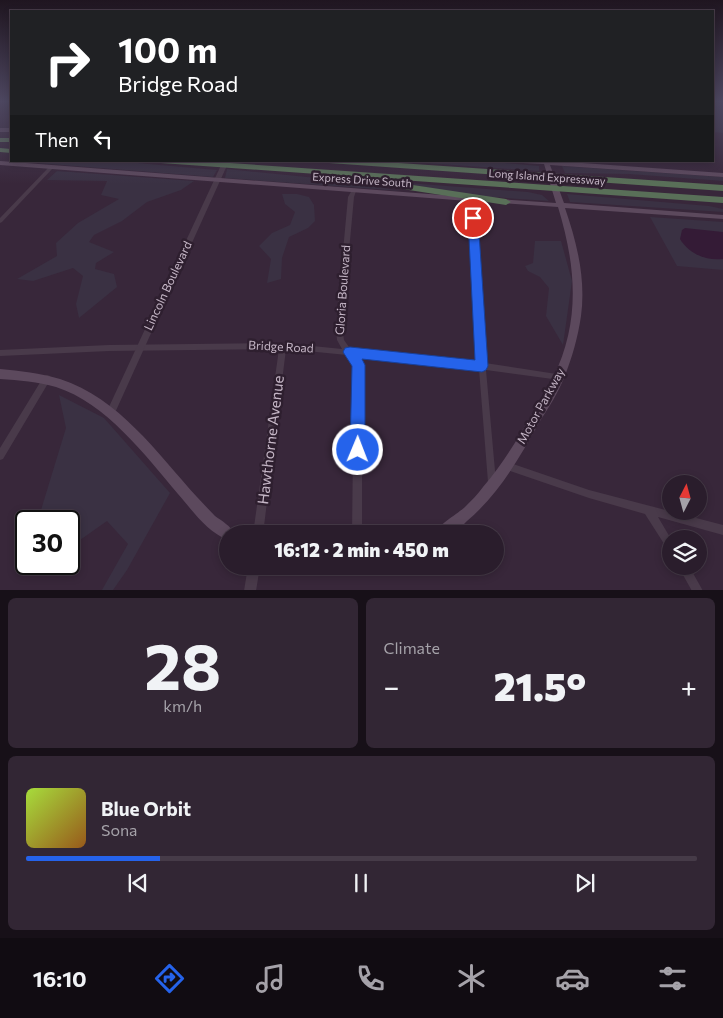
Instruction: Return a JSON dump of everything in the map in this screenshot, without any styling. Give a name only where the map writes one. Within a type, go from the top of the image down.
[{"type":"highway","name":"Long Island Expressway","points":[[176,162],[723,200]]},
{"type":"highway","name":"Long Island Expressway","points":[[344,162],[723,188]]},
{"type":"highway","points":[[264,168],[506,202]]},
{"type":"main road","name":"Express Drive South","points":[[0,163],[218,178],[472,200],[559,204],[723,217]]},
{"type":"main road","points":[[547,163],[723,175]]},
{"type":"main road","name":"Motor Parkway","points":[[452,525],[470,511],[493,486],[507,466],[560,377],[573,334],[578,292],[573,253],[547,163]]},
{"type":"main road","points":[[0,374],[47,378],[84,394],[111,412],[139,440],[198,507],[219,526]]},
{"type":"street","name":"Lincoln Boulevard","points":[[111,412],[226,162]]},
{"type":"street","points":[[0,222],[51,168]]},
{"type":"street","name":"Gloria Boulevard","points":[[354,191],[351,197],[339,339],[358,365],[356,525]]},
{"type":"street","points":[[472,200],[482,366],[493,486]]},
{"type":"street","name":"Bridge Road","points":[[0,353],[140,347],[283,346],[482,366],[560,377]]},
{"type":"street","name":"Hawthorne Avenue","points":[[259,525],[283,346]]},
{"type":"street","points":[[0,456],[47,378]]},
{"type":"street","points":[[507,466],[589,494],[723,530]]},
{"type":"street","points":[[648,510],[662,533]]},
{"type":"street","points":[[250,590],[252,575]]},
{"type":"street","points":[[689,575],[698,590]]},
{"type":"shaded area","points":[[714,130],[723,130],[723,133],[714,132]]},
{"type":"shaded area","points":[[25,162],[125,162],[217,170],[213,177]]},
{"type":"shaded area","points":[[411,162],[493,162],[539,166],[539,171]]},
{"type":"shaded area","points":[[562,166],[723,177],[723,181],[629,174],[565,173]]},
{"type":"shaded area","points":[[227,169],[327,179],[401,191],[225,178]]},
{"type":"shaded area","points":[[57,171],[194,181],[181,190],[147,202],[122,221],[94,235],[89,242],[114,252],[96,263],[95,269],[114,274],[117,287],[79,318],[76,304],[83,276],[73,268],[33,281],[17,279],[57,256],[56,243],[78,223],[119,199],[101,195],[107,181],[47,180]]},
{"type":"shaded area","points":[[395,182],[528,192],[542,195],[549,201],[476,196]]},
{"type":"shaded area","points":[[282,194],[297,194],[309,197],[314,205],[315,221],[308,228],[289,237],[282,258],[281,279],[267,283],[271,259],[259,246],[272,233],[290,225],[295,212],[285,204]]},
{"type":"shaded area","points":[[567,194],[709,206],[723,209],[723,212],[570,202]]},
{"type":"shaded area","points":[[650,217],[723,222],[723,270],[677,266]]},
{"type":"shaded area","points":[[685,228],[723,232],[723,259],[704,258],[688,249],[680,239],[682,230]]},
{"type":"shaded area","points":[[535,241],[561,241],[572,281],[563,345],[546,316],[549,288],[540,277],[528,271],[525,266],[533,263]]},
{"type":"shaded area","points":[[59,395],[104,418],[170,493],[127,570],[113,590],[102,590],[128,544],[107,521],[80,540],[80,510],[41,510],[66,428]]},
{"type":"route","points":[[358,450],[358,365],[350,352],[482,366],[473,218]]}]
